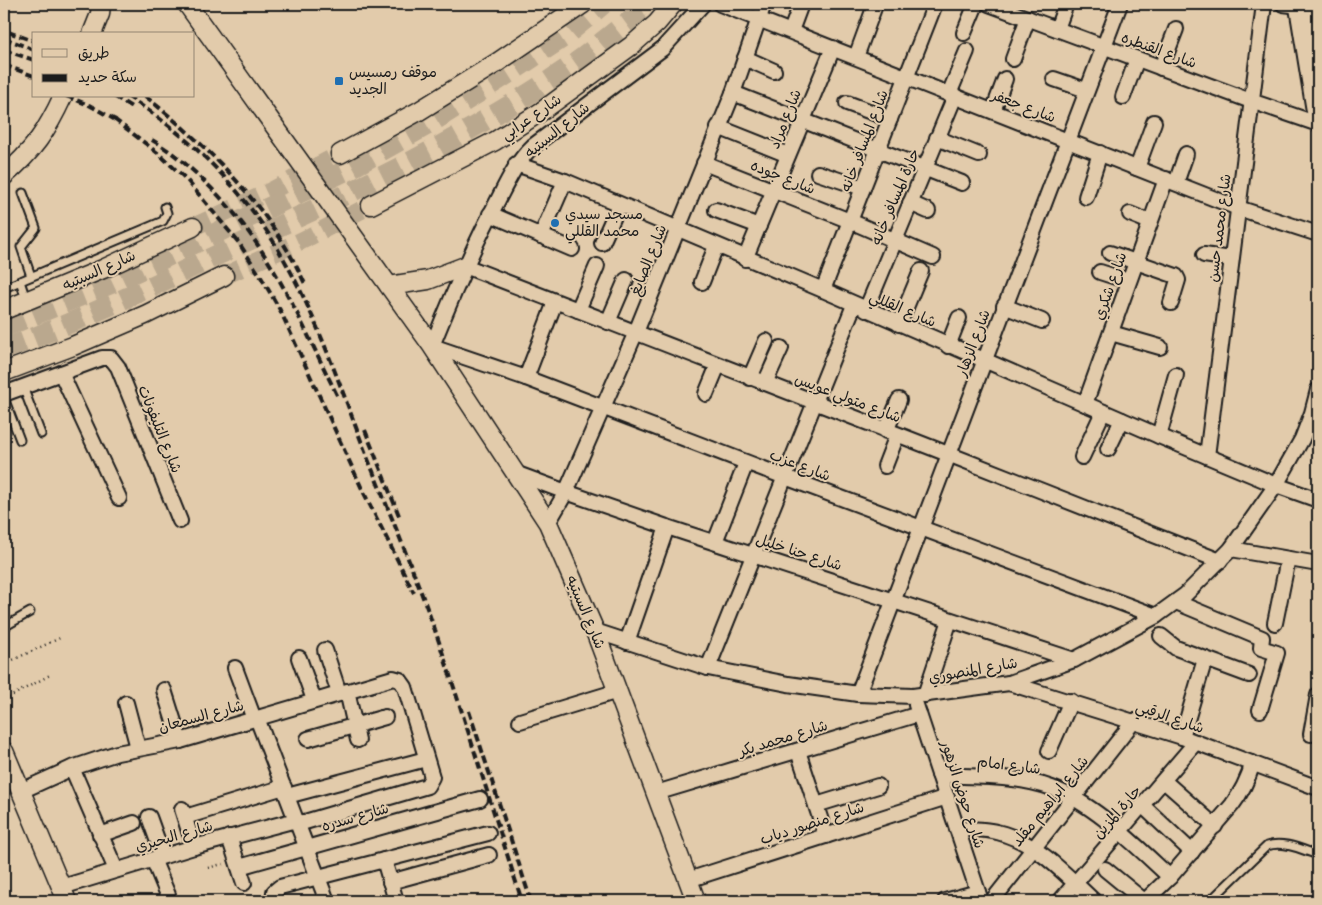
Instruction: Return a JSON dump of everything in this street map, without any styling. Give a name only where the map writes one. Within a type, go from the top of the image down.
[{"type":"main road","points":[[1303,8],[1318,114]]},
{"type":"street","points":[[93,32],[100,14],[101,4]]},
{"type":"street","name":"شارع السبتيه","points":[[187,4],[432,346],[548,523],[595,631],[696,901]]},
{"type":"street","points":[[340,154],[419,111],[498,62],[583,4]]},
{"type":"street","name":"شارع عرابي","points":[[371,205],[495,141],[542,111],[631,46],[657,23],[673,4]]},
{"type":"street","name":"شارع السبتيه","points":[[432,346],[465,266],[516,164],[533,146],[662,49],[703,4]]},
{"type":"street","name":"شارع جعفر","points":[[720,4],[907,76],[1238,208],[1318,234]]},
{"type":"street","name":"شارع الصايغ","points":[[548,523],[566,492],[636,332],[733,93],[764,4]]},
{"type":"street","points":[[791,31],[801,4]]},
{"type":"street","name":"شارع المسافر خانه","points":[[823,290],[935,4]]},
{"type":"street","points":[[964,33],[976,4]]},
{"type":"street","name":"شارع القنطره","points":[[989,4],[1024,12],[1057,29],[1318,124]]},
{"type":"street","points":[[1057,29],[1066,4]]},
{"type":"street","name":"شارع الزهار","points":[[858,694],[1120,4]]},
{"type":"street","name":"شارع محمد حسن","points":[[1207,456],[1264,4]]},
{"type":"street","points":[[856,57],[874,8]]},
{"type":"street","points":[[1012,59],[1024,12]]},
{"type":"street","points":[[1161,68],[1176,29]]},
{"type":"street","name":"شارع مراد","points":[[746,259],[832,48]]},
{"type":"street","name":"حارة المسافر خانه","points":[[708,668],[814,402],[895,241],[937,138],[967,51]]},
{"type":"street","points":[[745,58],[774,71]]},
{"type":"street","points":[[1123,98],[1137,59]]},
{"type":"street","points":[[993,111],[1005,79]]},
{"type":"street","points":[[1054,79],[1086,90]]},
{"type":"street","points":[[733,93],[962,183]]},
{"type":"street","points":[[4,176],[29,153],[43,135],[62,98]]},
{"type":"street","points":[[847,103],[890,118]]},
{"type":"street","points":[[1137,168],[1154,122]]},
{"type":"street","points":[[718,127],[788,155]]},
{"type":"street","points":[[937,138],[978,155]]},
{"type":"street","points":[[1086,197],[1100,154]]},
{"type":"street","name":"شارع شكري","points":[[1085,404],[1150,222],[1186,154]]},
{"type":"street","name":"شارع جوده","points":[[704,163],[932,256]]},
{"type":"street","name":"شارع القللي","points":[[516,164],[564,182],[823,290],[860,308],[1159,436],[1276,485],[1318,500]]},
{"type":"street","points":[[818,173],[863,188]]},
{"type":"street","points":[[541,236],[564,182]]},
{"type":"street","points":[[910,203],[928,212]]},
{"type":"street","points":[[602,243],[619,205]]},
{"type":"street","points":[[716,210],[759,226]]},
{"type":"street","points":[[490,214],[572,249]]},
{"type":"street","points":[[1130,214],[1150,222]]},
{"type":"street","name":"شارع السبتيه","points":[[4,310],[103,269],[193,227]]},
{"type":"street","points":[[702,282],[716,246]]},
{"type":"street","points":[[1110,253],[1174,275],[1178,280],[1171,303]]},
{"type":"street","points":[[1204,255],[1231,259]]},
{"type":"street","points":[[389,286],[428,280],[465,266]]},
{"type":"street","name":"شارع متولي عويس","points":[[465,266],[1220,562]]},
{"type":"street","points":[[578,310],[597,266]]},
{"type":"street","points":[[899,324],[922,271]]},
{"type":"street","points":[[1100,272],[1128,282]]},
{"type":"street","points":[[4,372],[73,346],[145,315],[224,276]]},
{"type":"street","points":[[608,322],[626,280]]},
{"type":"street","points":[[526,378],[555,302]]},
{"type":"street","points":[[1004,306],[1042,321]]},
{"type":"street","points":[[948,346],[959,318]]},
{"type":"street","points":[[1110,333],[1160,347]]},
{"type":"street","points":[[750,378],[766,341]]},
{"type":"street","name":"شارع عزب","points":[[432,346],[604,407],[1156,616]]},
{"type":"street","points":[[765,383],[780,348]]},
{"type":"street","name":"شارع التليفونات","points":[[61,373],[102,358],[111,358],[118,367],[180,521]]},
{"type":"street","points":[[706,394],[718,365]]},
{"type":"street","points":[[4,396],[61,373],[119,498]]},
{"type":"street","points":[[1159,436],[1176,375]]},
{"type":"street","name":"شارع المنصوري","points":[[595,631],[708,668],[788,684],[858,694],[919,696],[1009,683],[1074,660],[1156,616],[1176,602],[1220,562],[1276,485],[1302,438],[1312,413],[1318,390]]},
{"type":"street","points":[[885,466],[898,400]]},
{"type":"street","points":[[1082,457],[1103,412]]},
{"type":"street","points":[[1108,449],[1122,420]]},
{"type":"street","points":[[716,542],[746,462]]},
{"type":"street","name":"شارع حنا خليل","points":[[515,473],[753,555],[1074,660]]},
{"type":"street","points":[[627,642],[667,526]]},
{"type":"street","points":[[1231,549],[1318,564]]},
{"type":"street","points":[[1276,623],[1288,559]]},
{"type":"street","points":[[1176,602],[1262,638],[1261,648],[1277,652],[1260,710]]},
{"type":"street","points":[[919,696],[950,620]]},
{"type":"street","points":[[1161,636],[1176,648],[1249,675]]},
{"type":"street","points":[[325,650],[343,692],[355,725],[358,740]]},
{"type":"street","points":[[299,658],[314,700]]},
{"type":"street","points":[[1182,737],[1205,659]]},
{"type":"street","points":[[236,668],[327,901]]},
{"type":"street","name":"شارع السمعان","points":[[20,791],[72,768],[117,753],[180,741],[393,678],[400,680],[406,687],[426,759]]},
{"type":"street","name":"شارع الرقبي","points":[[1009,683],[1182,737],[1318,788]]},
{"type":"street","points":[[164,690],[180,741]]},
{"type":"street","points":[[520,721],[618,691]]},
{"type":"street","points":[[1311,734],[1318,695]]},
{"type":"street","name":"شارع حوض الزهور","points":[[919,696],[919,714],[980,896]]},
{"type":"street","points":[[1049,751],[1071,701]]},
{"type":"street","points":[[126,703],[138,748]]},
{"type":"street","name":"شارع محمد بكر","points":[[656,793],[919,714]]},
{"type":"street","points":[[308,739],[385,717]]},
{"type":"street","name":"شارع ابراهيم مقلد","points":[[992,901],[1134,721]]},
{"type":"street","name":"حارة المزين","points":[[1060,901],[1164,782],[1196,742]]},
{"type":"street","points":[[798,750],[826,836]]},
{"type":"street","points":[[194,847],[183,813],[426,759]]},
{"type":"street","name":"شارع البحيري","points":[[65,894],[116,870],[158,857],[229,837],[297,822],[428,786],[432,777],[426,759]]},
{"type":"street","points":[[5,760],[65,894]]},
{"type":"street","points":[[1105,869],[1145,901],[1170,877],[1216,826],[1242,793],[1253,763]]},
{"type":"street","points":[[72,768],[116,870]]},
{"type":"street","name":"شارع امام","points":[[939,775],[1028,782],[1052,788],[1074,798],[1121,832],[1170,877]]},
{"type":"street","points":[[1164,782],[1216,826]]},
{"type":"street","points":[[816,805],[878,786]]},
{"type":"street","name":"شارع منصور دياب","points":[[688,880],[946,797]]},
{"type":"street","name":"شارع سدره","points":[[238,863],[307,848],[480,799]]},
{"type":"street","points":[[1143,806],[1192,852]]},
{"type":"street","points":[[149,818],[168,895]]},
{"type":"street","points":[[100,834],[134,823]]},
{"type":"street","points":[[957,829],[986,830],[1003,833],[1033,848],[1094,901]]},
{"type":"street","points":[[272,901],[274,892],[280,888],[488,833]]},
{"type":"street","points":[[229,837],[244,883]]},
{"type":"street","points":[[390,882],[489,855]]},
{"type":"street","points":[[384,860],[396,901]]},
{"type":"street","points":[[945,901],[980,896]]},
{"type":"lane","points":[[23,193],[36,224],[34,232],[21,247],[30,276]]},
{"type":"lane","points":[[4,288],[163,221],[167,213],[165,207]]},
{"type":"lane","points":[[20,281],[27,301]]},
{"type":"lane","points":[[23,387],[41,434]]},
{"type":"lane","points":[[4,396],[20,440]]},
{"type":"lane","points":[[4,627],[30,612]]},
{"type":"lane","points":[[1210,901],[1267,846],[1282,844],[1318,856]]},
{"type":"path","points":[[4,664],[60,638]]},
{"type":"path","points":[[4,700],[50,675]]},
{"type":"path","points":[[208,868],[238,863]]},
{"type":"tunnel","points":[[4,327],[112,283],[349,169],[427,125],[509,73],[562,38],[603,4]]},
{"type":"tunnel","points":[[4,349],[61,327],[117,302],[382,177],[472,128],[562,73],[627,23],[661,4]]},
{"type":"tunnel","points":[[193,227],[271,191],[340,154]]},
{"type":"tunnel","points":[[224,276],[301,241],[371,205]]},
{"type":"railway","points":[[8,32],[32,40]]},
{"type":"railway","points":[[4,38],[32,49]]},
{"type":"railway","points":[[4,50],[32,59]]},
{"type":"railway","points":[[4,65],[32,75]]},
{"type":"railway","points":[[71,98],[89,105],[119,122]]},
{"type":"railway","points":[[117,98],[133,108]]},
{"type":"railway","points":[[130,98],[186,140],[239,193],[284,259],[312,315],[430,616],[522,901]]},
{"type":"railway","points":[[147,98],[215,158],[256,204],[291,256],[305,284]]},
{"type":"railway","points":[[114,119],[159,154],[186,179],[239,243],[261,277],[280,310],[363,491],[414,593]]},
{"type":"railway","points":[[152,140],[173,154],[199,176],[228,206],[248,231],[281,283],[338,397]]},
{"type":"railway","points":[[365,430],[400,518]]},
{"type":"railway","points":[[469,711],[531,901]]},
{"type":"place","name":"موقف رمسيس الجديد","points":[[339,81]]},
{"type":"place","name":"مسجد سيدي محمد القللي","points":[[555,223]]}]
